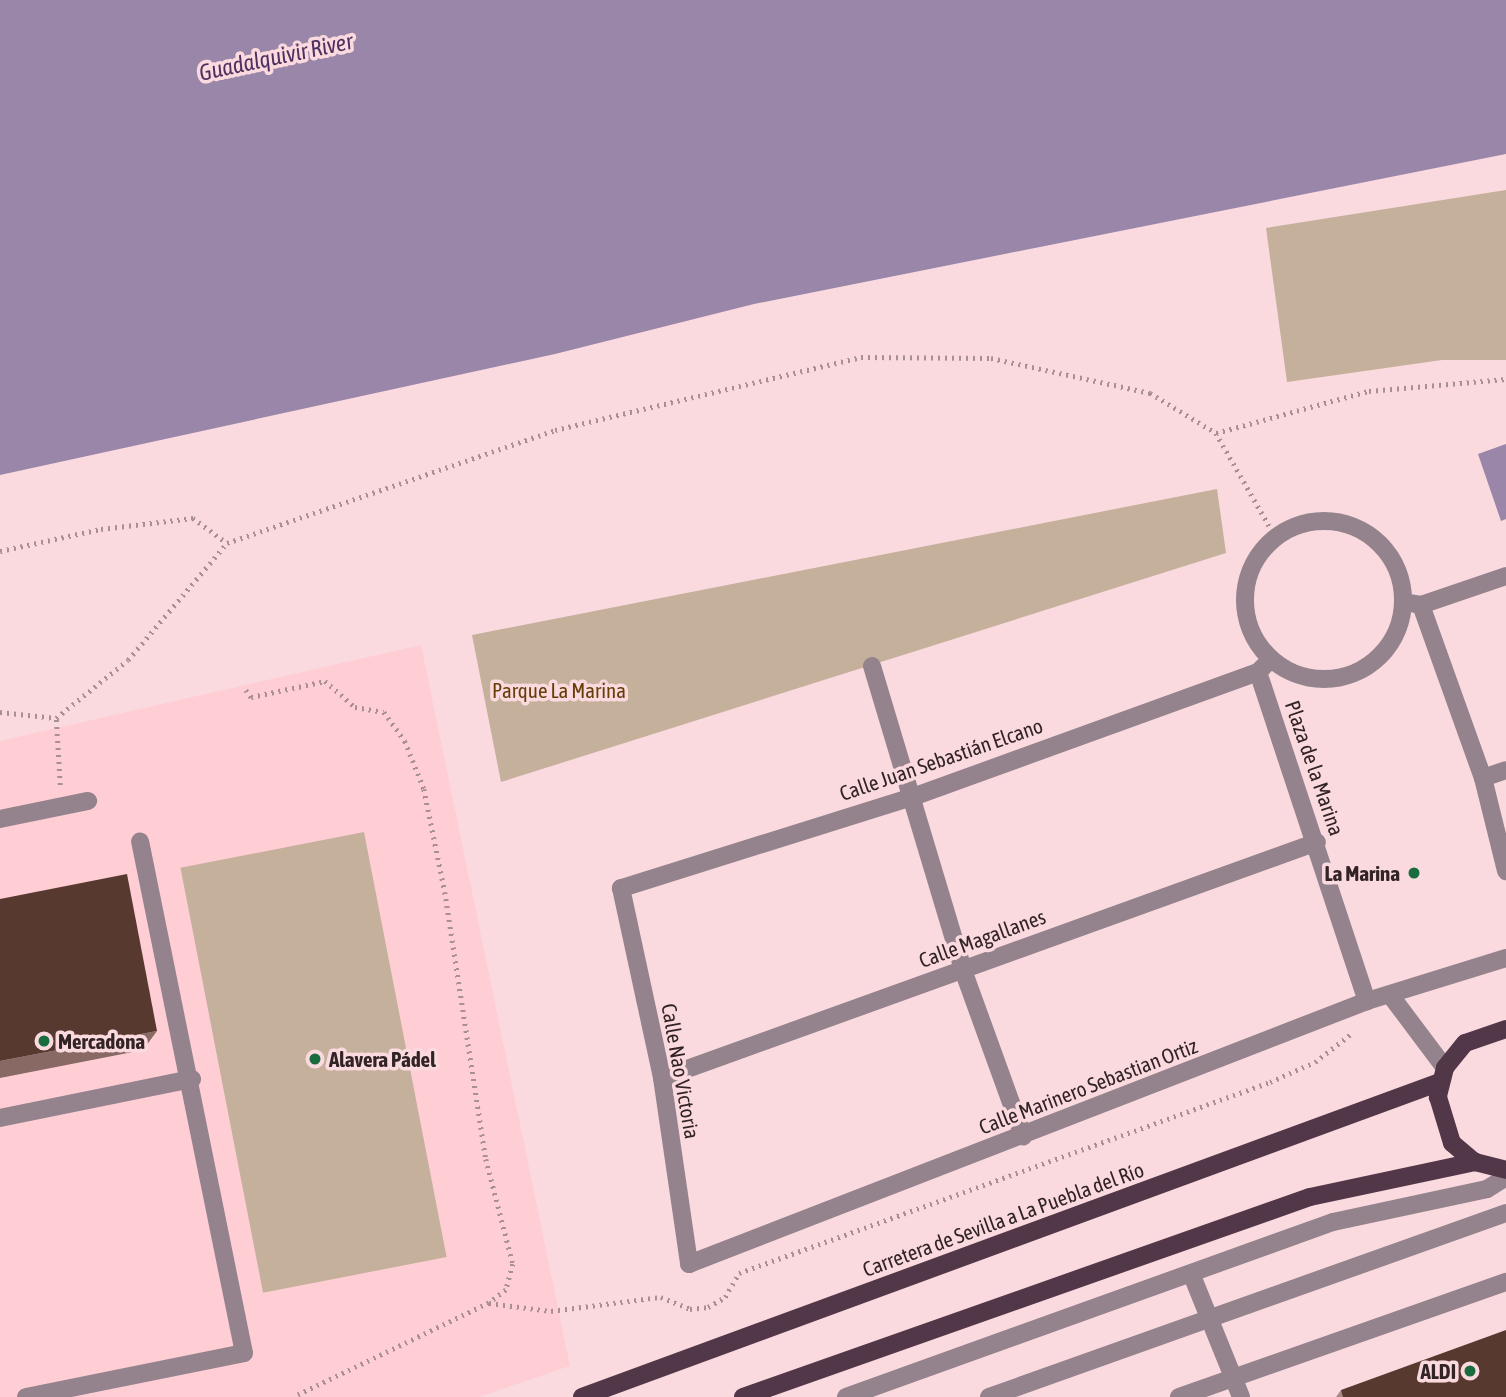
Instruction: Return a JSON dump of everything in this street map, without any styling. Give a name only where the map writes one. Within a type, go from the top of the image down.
[{"type":"main road","points":[[1506,1029],[1465,1043],[1442,1075],[1441,1121],[1452,1143],[1475,1162],[1506,1170]]},
{"type":"main road","name":"Carretera de Sevilla a La Puebla del Río","points":[[582,1397],[1442,1075]]},
{"type":"main road","points":[[743,1397],[1310,1197],[1475,1162]]},
{"type":"street","points":[[1506,576],[1412,603],[1387,650],[1343,678],[1317,681],[1264,666],[1246,620],[1244,597],[1259,553],[1275,536],[1298,524],[1348,524],[1388,553],[1412,603],[1483,778],[1506,871]]},
{"type":"street","points":[[872,666],[909,798],[963,970],[1023,1136]]},
{"type":"street","name":"Calle Juan Sebastián Elcano","points":[[621,888],[909,798],[1264,666]]},
{"type":"street","name":"Plaza de la Marina","points":[[1264,666],[1367,1001]]},
{"type":"street","points":[[1483,778],[1506,770]]},
{"type":"street","points":[[0,819],[88,801]]},
{"type":"street","points":[[26,1397],[244,1353],[192,1079],[140,841]]},
{"type":"street","name":"Calle Magallanes","points":[[662,1078],[1317,842]]},
{"type":"street","name":"Calle Nao Victoria","points":[[621,888],[662,1078],[689,1264]]},
{"type":"street","name":"Calle Marinero Sebastian Ortiz","points":[[689,1264],[1367,1001],[1391,996],[1506,958]]},
{"type":"street","points":[[1391,996],[1442,1075]]},
{"type":"street","points":[[0,1118],[192,1079]]},
{"type":"street","points":[[846,1397],[1193,1278],[1333,1222],[1487,1189],[1506,1177]]},
{"type":"street","points":[[989,1397],[1506,1213]]},
{"type":"street","points":[[1193,1278],[1241,1397]]},
{"type":"street","points":[[1179,1397],[1506,1282]]},
{"type":"path","points":[[0,712],[56,718],[128,660],[227,543],[555,430],[860,357],[991,358],[1150,393],[1216,433],[1275,536]]},
{"type":"path","points":[[1216,433],[1369,391],[1506,379]]},
{"type":"path","points":[[0,551],[101,529],[192,518],[227,543]]},
{"type":"path","points":[[246,690],[251,697],[325,681],[355,707],[384,712],[419,777],[462,984],[486,1159],[513,1264],[506,1290],[489,1303],[294,1397]]},
{"type":"path","points":[[56,718],[62,807]]},
{"type":"path","points":[[489,1303],[551,1311],[661,1297],[690,1309],[708,1307],[725,1297],[739,1273],[1270,1082],[1315,1062],[1357,1028]]},
{"type":"shaded area","points":[[421,645],[570,1366],[479,1397],[0,1397],[0,741]]},
{"type":"green space","points":[[1506,190],[1506,360],[1442,360],[1287,382],[1266,228]]},
{"type":"green space","name":"Parque La Marina","points":[[1217,489],[1226,553],[501,782],[472,635]]},
{"type":"green space","name":"Alavera Pádel","points":[[364,832],[447,1257],[263,1293],[180,868]]},
{"type":"water","name":"Guadalquivir River","points":[[0,0],[1506,0],[1506,154],[754,304],[555,354],[0,475]]},
{"type":"water","points":[[1506,444],[1506,519],[1501,521],[1478,454]]},
{"type":"building","points":[[127,874],[157,1031],[0,1061],[0,899]]},
{"type":"building","name":"ALDI","points":[[1506,1330],[1506,1397],[1343,1397],[1341,1390]]},
{"type":"place","name":"La Marina","points":[[1414,873]]},
{"type":"place","name":"Mercadona","points":[[44,1041]]},
{"type":"place","name":"Alavera Pádel","points":[[315,1059]]},
{"type":"place","name":"ALDI","points":[[1470,1371]]}]
